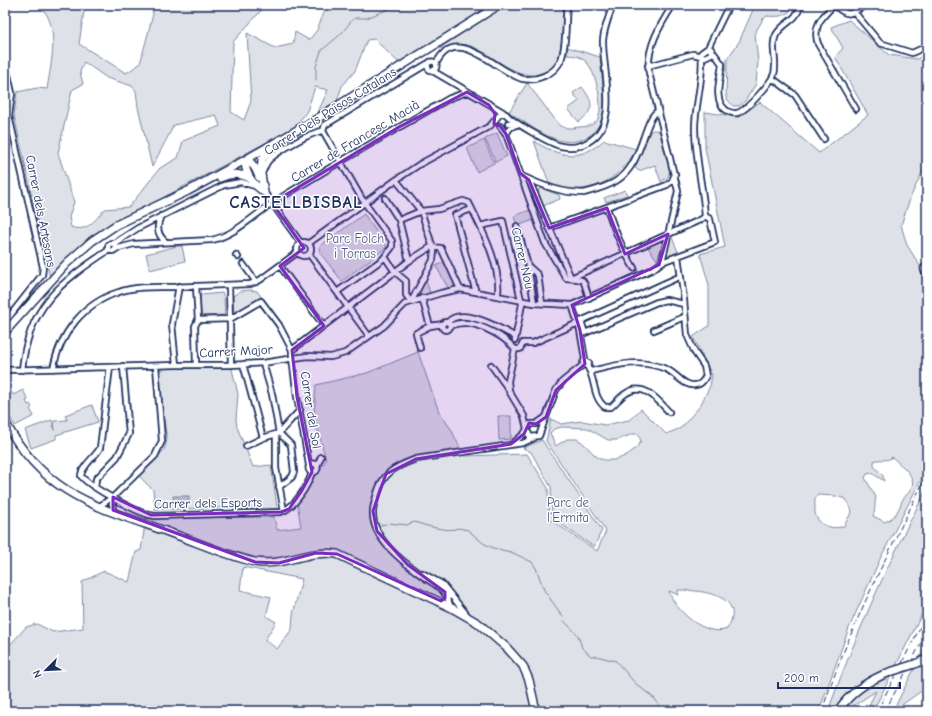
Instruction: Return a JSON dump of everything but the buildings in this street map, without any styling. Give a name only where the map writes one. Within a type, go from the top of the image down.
[{"type":"street","points":[[5,332],[67,263],[92,241],[116,225],[188,191],[245,160],[499,5]]},
{"type":"street","points":[[436,66],[441,56],[456,48],[465,48],[518,77],[531,79],[546,76],[556,67],[562,57],[567,5]]},
{"type":"street","points":[[497,121],[518,124],[552,143],[566,147],[579,146],[587,143],[601,130],[606,118],[607,105],[604,34],[613,5]]},
{"type":"street","points":[[662,262],[678,191],[648,66],[653,43],[672,5]]},
{"type":"street","points":[[709,51],[729,5]]},
{"type":"street","points":[[705,216],[695,130],[695,110],[702,63],[701,52],[709,51],[718,58],[722,64],[718,97],[724,109],[736,113],[744,110],[772,78],[775,69],[774,39],[781,28],[796,17],[800,5]]},
{"type":"street","points":[[856,109],[818,44],[815,35],[819,21],[834,5],[843,12],[849,14],[855,13],[866,5]]},
{"type":"street","points":[[919,5],[927,8]]},
{"type":"street","points":[[855,13],[874,38],[886,46],[899,48],[912,53],[927,46]]},
{"type":"street","points":[[648,66],[693,54],[701,56]]},
{"type":"street","points":[[443,77],[432,61],[429,68],[443,77],[467,92],[504,113],[526,128]]},
{"type":"street","name":"Carrer dels Artesans","points":[[5,62],[12,93],[7,117],[43,271],[34,286],[5,322]]},
{"type":"street","name":"Carrer Dels Països Catalans","points":[[261,174],[272,157],[315,132],[323,131],[325,125],[416,71],[436,66]]},
{"type":"street","points":[[772,78],[795,95],[824,139]]},
{"type":"street","points":[[450,98],[454,93],[453,83]]},
{"type":"street","name":"Carrer de Francesc Macià","points":[[109,250],[113,251],[115,249],[134,244],[212,240],[223,238],[272,203],[339,162],[450,98],[467,92]]},
{"type":"street","points":[[489,105],[506,134],[571,278]]},
{"type":"street","points":[[526,178],[556,190],[584,193],[617,181],[636,160],[651,117],[658,111]]},
{"type":"street","points":[[309,244],[363,202],[426,160],[490,126],[504,113]]},
{"type":"street","points":[[506,134],[508,116]]},
{"type":"street","points":[[506,134],[510,128],[518,124]]},
{"type":"street","points":[[264,192],[261,174],[262,159],[269,150],[293,136],[298,129]]},
{"type":"street","points":[[323,131],[339,162],[363,202],[392,241],[392,247],[385,256],[337,292]]},
{"type":"street","points":[[245,160],[246,172],[250,178],[264,192],[300,242]]},
{"type":"street","points":[[245,160],[249,161],[254,166],[264,192]]},
{"type":"street","points":[[188,191],[233,173],[241,174],[250,178]]},
{"type":"street","points":[[549,228],[667,185],[672,181],[675,174]]},
{"type":"street","points":[[526,178],[524,185],[548,247],[564,276],[580,278],[583,280],[589,298]]},
{"type":"street","points":[[385,256],[395,272],[406,281],[406,295],[411,302],[433,260],[434,252],[431,247],[421,211],[396,180]]},
{"type":"street","points":[[22,370],[25,344],[28,333],[43,305],[61,285],[109,250],[109,245],[161,216],[232,182],[241,182],[257,186]]},
{"type":"street","points":[[667,185],[678,191]]},
{"type":"street","points":[[385,198],[399,220],[409,261]]},
{"type":"street","points":[[399,220],[421,211],[439,209],[464,201],[469,203],[492,254],[498,281],[498,293]]},
{"type":"street","points":[[607,208],[625,254],[634,268]]},
{"type":"street","points":[[472,209],[455,215],[475,289]]},
{"type":"street","points":[[161,216],[157,228],[160,236],[166,242]]},
{"type":"street","points":[[571,278],[702,219],[705,216]]},
{"type":"street","points":[[198,320],[230,319],[261,301],[279,325],[292,350],[409,261],[431,247],[441,248],[460,289],[534,303],[572,305],[653,269],[662,262],[716,242],[710,219],[705,216]]},
{"type":"street","name":"Carrer Nou","points":[[480,226],[503,221],[521,300]]},
{"type":"street","points":[[517,226],[528,266],[534,303]]},
{"type":"street","points":[[300,242],[305,241],[309,244],[311,250],[309,254]]},
{"type":"street","points":[[300,242],[297,248],[298,252],[303,256],[309,254]]},
{"type":"street","points":[[113,244],[115,249]]},
{"type":"street","points":[[53,369],[58,351],[66,333],[90,307],[110,295],[121,291],[147,287],[250,284],[256,282],[280,266],[298,252]]},
{"type":"street","points":[[309,254],[369,336]]},
{"type":"street","points":[[591,371],[632,362],[667,369],[689,385],[696,386],[702,383],[706,376],[704,366],[695,353],[687,335],[678,256]]},
{"type":"street","points":[[243,264],[256,282]]},
{"type":"street","points":[[280,266],[324,326]]},
{"type":"street","points":[[528,266],[538,275],[542,303]]},
{"type":"street","points":[[447,324],[451,318],[458,316],[476,319],[494,324],[523,343],[533,343],[681,276]]},
{"type":"street","points":[[229,285],[231,365]]},
{"type":"street","points":[[176,365],[172,324],[179,286]]},
{"type":"street","points":[[196,286],[198,320],[195,326],[196,365]]},
{"type":"street","name":"Carrer Major","points":[[5,370],[123,366],[231,365],[263,363],[292,358],[336,356],[345,353],[384,326],[405,304],[422,298],[460,289]]},
{"type":"street","points":[[422,298],[430,326]]},
{"type":"street","points":[[510,391],[508,380],[522,304],[521,300]]},
{"type":"street","points":[[572,305],[585,332],[657,302],[666,300],[684,304]]},
{"type":"street","points":[[654,330],[684,317]]},
{"type":"street","points":[[580,322],[585,364],[591,371],[598,402],[605,407],[611,407],[624,394],[632,390],[644,390],[653,395],[669,412]]},
{"type":"street","points":[[420,348],[416,333],[430,326],[447,324],[466,324],[486,328],[513,347],[520,349],[523,343]]},
{"type":"street","name":"Carrer del Sol","points":[[292,350],[309,465]]},
{"type":"street","points":[[263,363],[272,394],[277,433],[276,468],[284,511],[289,509],[310,480],[312,472],[309,469],[309,465],[314,463],[317,466]]},
{"type":"street","points":[[243,364],[263,438]]},
{"type":"street","points":[[450,607],[450,600],[445,592],[415,570],[385,543],[377,531],[372,511],[378,489],[386,474],[399,465],[416,459],[523,443],[539,436],[556,390],[563,381],[585,364]]},
{"type":"street","points":[[491,365],[510,391],[524,416],[530,437],[534,438]]},
{"type":"street","points":[[95,487],[96,479],[113,462],[129,434],[123,366]]},
{"type":"street","points":[[98,507],[113,497],[155,456],[162,441],[156,366]]},
{"type":"street","name":"Carrer dels Esports","points":[[110,367],[100,448],[81,473],[84,478],[95,487],[143,514],[151,516],[284,511]]},
{"type":"street","points":[[246,446],[277,433],[300,410]]},
{"type":"street","points":[[524,416],[541,430]]},
{"type":"street","points":[[511,444],[527,430],[530,424],[535,424],[546,417]]},
{"type":"street","points":[[5,422],[22,451],[44,473],[70,493],[110,512],[255,562],[279,563],[316,553],[337,554],[450,607],[469,618],[507,648],[520,661],[527,676],[536,711]]},
{"type":"street","points":[[277,433],[291,446],[294,472],[292,477],[280,487]]},
{"type":"street","points":[[312,472],[317,471],[317,466],[321,457]]},
{"type":"street","points":[[110,512],[113,497]]},
{"type":"street","points":[[105,502],[110,512]]},
{"type":"street","points":[[415,570],[442,584],[469,618]]},
{"type":"street","points":[[438,602],[445,598],[445,592]]},
{"type":"street","points":[[450,607],[455,599]]},
{"type":"street","points":[[838,711],[845,701],[860,687],[890,672],[927,659]]},
{"type":"highlighted area","points":[[467,92],[489,105],[495,114],[494,124],[500,126],[506,134],[520,173],[529,180],[549,228],[607,208],[625,254],[668,234],[659,265],[572,305],[580,330],[585,364],[556,390],[546,417],[536,424],[529,423],[524,434],[511,444],[416,459],[386,474],[373,511],[377,531],[408,565],[445,592],[445,598],[441,601],[337,554],[316,553],[279,563],[255,562],[113,510],[113,497],[151,515],[281,512],[289,509],[301,492],[312,472],[297,397],[292,350],[324,326],[280,266],[304,248],[272,203],[399,127]]},
{"type":"green space","points":[[39,5],[85,5],[79,44],[126,73],[140,64],[153,14],[151,5],[266,5],[233,42],[231,112],[244,120],[251,101],[247,33],[275,48],[293,44],[295,32],[309,40],[317,30],[327,5],[490,5],[399,63],[374,39],[367,40],[355,71],[342,86],[337,101],[318,112],[328,90],[315,87],[307,111],[295,127],[97,233],[50,278],[14,115],[17,92],[37,88],[47,89],[53,45],[50,23],[46,13]],"holes":[[[84,62],[107,78],[132,86],[136,91],[138,107],[152,167],[174,125],[216,115],[220,126],[183,141],[178,158],[160,168],[129,207],[105,209],[86,227],[71,227],[69,217],[74,202],[58,153],[72,90],[83,84],[80,72]]]},
{"type":"green space","points":[[506,5],[564,5],[560,51],[554,66],[548,71],[534,75],[519,72],[504,65],[481,50],[466,45],[456,45],[438,49]]},
{"type":"green space","points":[[755,5],[793,5],[786,14],[779,16],[767,16],[763,19],[755,33],[758,62],[756,84],[745,101],[739,106],[733,106],[726,98],[727,59],[739,42]]},
{"type":"green space","points":[[849,20],[889,55],[917,59],[927,53],[927,162],[911,196],[901,225],[907,245],[925,274],[927,273],[927,468],[880,559],[849,628],[819,711],[5,711],[5,644],[9,646],[26,627],[37,624],[53,632],[83,628],[82,582],[104,571],[129,582],[136,552],[141,550],[146,518],[274,517],[277,530],[301,527],[297,502],[326,460],[314,416],[316,385],[367,373],[418,352],[439,412],[451,429],[464,456],[527,454],[548,488],[549,519],[597,551],[606,531],[546,441],[551,419],[561,424],[582,421],[605,425],[629,420],[641,409],[666,434],[681,428],[700,406],[710,386],[712,375],[693,337],[709,326],[709,285],[700,254],[725,247],[705,148],[705,112],[739,117],[760,102],[819,153],[868,115],[835,57],[843,48],[831,27]],"holes":[[[562,427],[587,428],[608,440],[617,440],[633,434],[638,434],[641,441],[633,451],[627,455],[614,460],[608,460],[596,456],[577,439],[567,439],[556,446],[550,433],[554,429]],[[892,457],[907,471],[913,484],[910,491],[903,499],[896,514],[885,522],[873,516],[876,497],[865,478],[867,474],[872,473],[884,481],[883,476],[874,466],[874,461],[886,460]],[[817,496],[836,496],[846,499],[852,511],[844,526],[834,528],[820,522],[815,513],[815,501]],[[243,567],[302,579],[293,614],[292,629],[277,649],[265,640],[276,622],[266,616],[271,597],[240,590]],[[678,590],[709,593],[727,602],[731,609],[732,618],[727,629],[719,631],[710,630],[701,626],[684,614],[677,606],[669,591],[678,595]]]},
{"type":"green space","points":[[567,47],[600,57],[604,101],[603,115],[594,132],[579,140],[568,142],[558,140],[538,131],[509,112],[527,83],[560,126],[565,128],[585,127],[596,122],[599,116],[600,103],[592,70],[582,58],[567,55]]},
{"type":"green space","points":[[582,87],[589,97],[591,106],[588,113],[579,122],[568,109],[579,101],[573,93]]},
{"type":"green space","points":[[657,130],[660,133],[670,170],[668,177],[661,182],[655,165],[639,171],[635,168],[650,132]]},
{"type":"green space","points":[[497,133],[507,156],[477,172],[467,148],[484,140],[493,161],[495,160],[485,139]]},
{"type":"green space","points":[[604,140],[636,149],[621,170],[611,178],[588,188],[575,189],[562,188],[549,183],[534,141],[552,151],[569,155],[586,152]]},
{"type":"green space","points":[[541,188],[559,195],[560,199],[543,206],[538,190]]},
{"type":"green space","points":[[625,190],[627,195],[606,202],[604,198]]},
{"type":"green space","points":[[530,210],[534,220],[517,226],[514,216]]},
{"type":"green space","name":"Parc Folch i Torras","points":[[364,214],[387,247],[342,281],[320,253],[320,246]]},
{"type":"green space","points":[[671,235],[678,252],[666,258],[665,257]]},
{"type":"green space","points":[[662,239],[664,240],[657,260],[647,246]]},
{"type":"green space","points":[[182,246],[185,261],[150,270],[146,254]]},
{"type":"green space","points":[[448,260],[459,285],[448,288],[436,266]]},
{"type":"green space","points":[[425,277],[430,293],[417,298],[415,296]]},
{"type":"green space","points":[[240,291],[257,291],[262,298],[234,314],[233,296]]},
{"type":"green space","points":[[222,293],[224,296],[225,315],[201,316],[200,295]]},
{"type":"green space","points":[[231,365],[238,394],[236,420],[237,427],[253,467],[271,465],[277,507],[276,509],[245,510],[243,507],[155,510],[153,490],[139,476],[164,450],[167,440],[156,366]]},
{"type":"green space","points":[[10,389],[13,395],[23,390],[28,400],[26,401],[28,405],[30,404],[32,407],[30,409],[34,416],[15,426],[5,408],[5,391]]},
{"type":"green space","points":[[92,405],[98,422],[56,435],[56,439],[31,448],[25,430],[52,420],[55,431],[54,421],[67,420],[65,415]]},
{"type":"green space","points":[[498,416],[511,416],[511,439],[499,440]]},
{"type":"green space","name":"Parc de l'Ermita","points":[[542,440],[602,530],[594,547],[552,518],[551,487],[531,452],[523,448]]},
{"type":"green space","points":[[927,488],[927,604],[873,711],[866,711],[876,691],[848,711],[828,711],[874,598],[899,543]]},
{"type":"green space","points":[[927,643],[927,687],[893,711]]},
{"type":"water","points":[[173,496],[189,496],[189,504],[174,504]]},
{"type":"waterway","points":[[316,80],[316,67],[321,51],[341,34],[352,20],[355,18],[367,18],[398,5]]},
{"type":"waterway","points":[[389,523],[407,525],[414,522],[430,527],[449,530],[458,528],[468,530],[483,543],[493,548],[511,552],[532,562],[536,568],[544,590],[563,617]]},
{"type":"waterway","points":[[381,525],[386,524]]},
{"type":"waterway","points":[[564,621],[578,635],[582,648],[591,656],[616,661],[635,683],[655,699],[663,711]]},
{"type":"railway","points":[[822,711],[844,650],[857,620],[927,474]]},
{"type":"railway","points":[[877,711],[927,614]]},
{"type":"railway","points":[[885,711],[927,632]]},
{"type":"district","name":"CASTELLBISBAL","points":[[296,202]]}]
